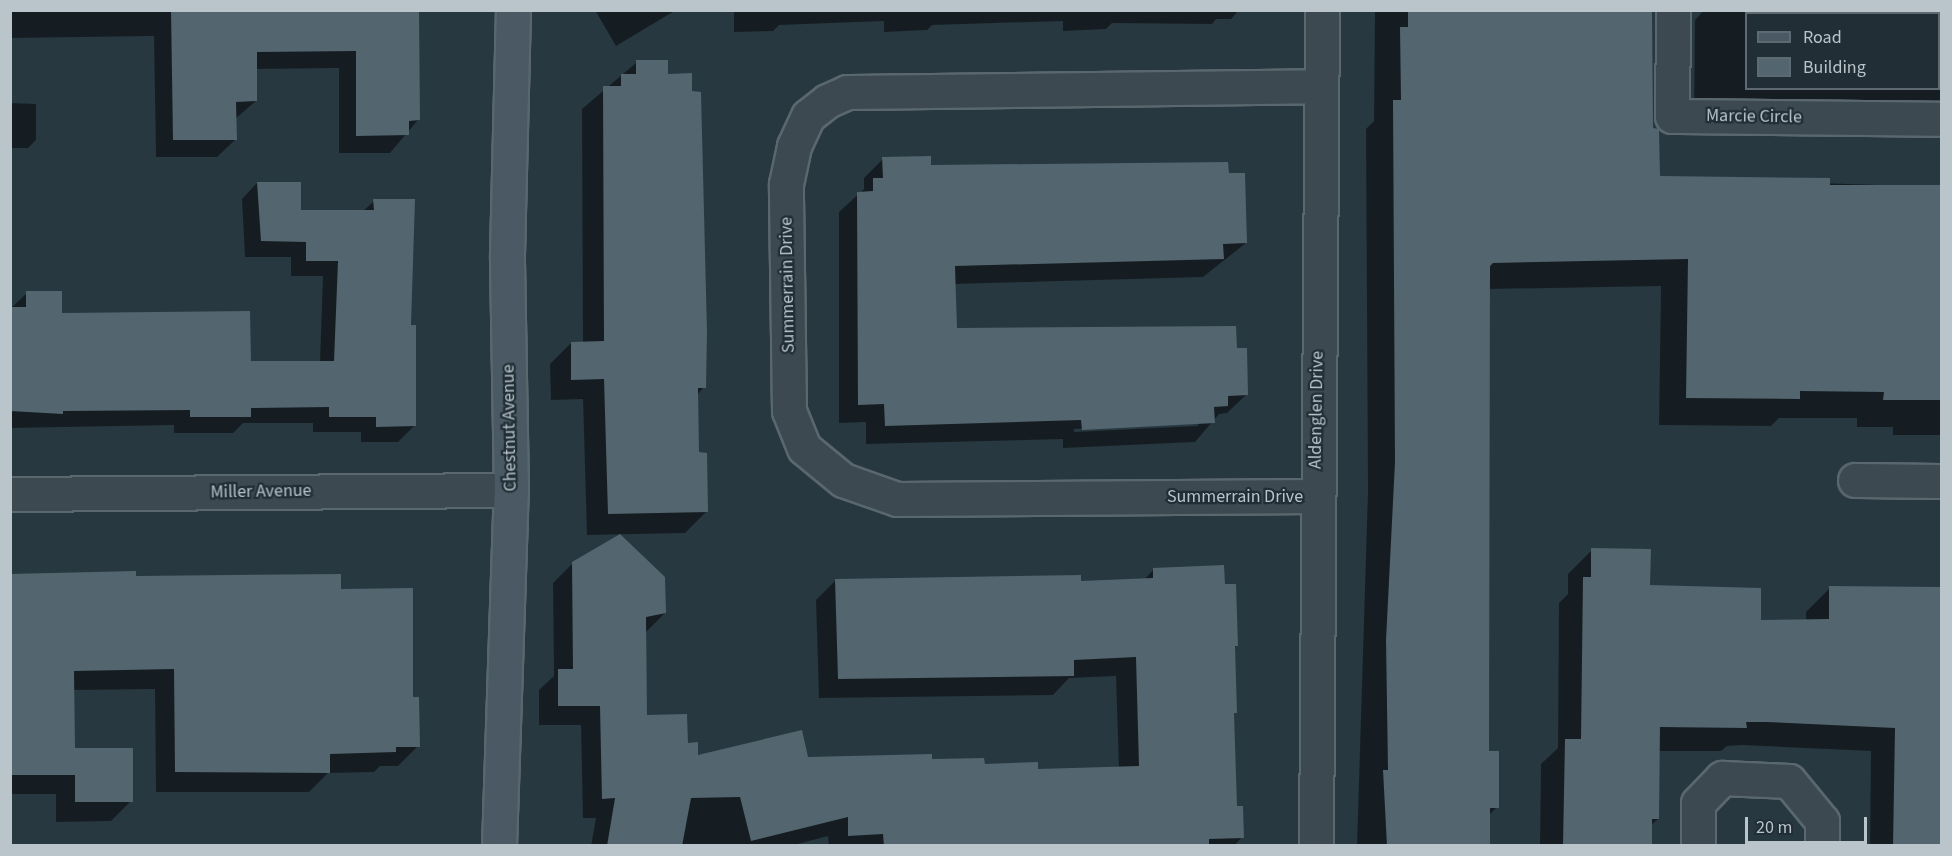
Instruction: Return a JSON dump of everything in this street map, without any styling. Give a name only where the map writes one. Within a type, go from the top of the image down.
[{"type":"main road","name":"Chestnut Avenue","points":[[499,846],[511,490],[507,254],[513,10]]},
{"type":"street","name":"Aldenglen Drive","points":[[1316,846],[1316,496],[1322,10]]},
{"type":"street","name":"Marcie Circle","points":[[1673,10],[1672,116],[1941,119]]},
{"type":"street","name":"Summerrain Drive","points":[[1316,496],[897,499],[843,480],[804,448],[789,411],[786,184],[794,146],[808,116],[827,101],[847,92],[1321,86]]},
{"type":"street","points":[[1855,480],[1941,481]]},
{"type":"street","name":"Miller Avenue","points":[[10,494],[511,490]]},
{"type":"street","points":[[1698,846],[1698,803],[1722,778],[1789,781],[1822,821],[1822,846]]},
{"type":"building","points":[[171,10],[419,10],[420,120],[409,121],[409,135],[356,136],[356,51],[257,52],[257,101],[236,102],[237,140],[173,140]]},
{"type":"building","points":[[1408,10],[1652,10],[1653,128],[1659,129],[1660,176],[1830,178],[1830,185],[1941,185],[1941,400],[1883,400],[1884,392],[1800,391],[1800,399],[1686,398],[1688,259],[1493,263],[1490,266],[1489,751],[1499,751],[1499,808],[1490,808],[1490,846],[1387,846],[1383,770],[1388,770],[1386,640],[1395,462],[1393,100],[1401,100],[1400,27],[1408,27]]},
{"type":"building","points":[[636,60],[668,60],[668,74],[692,73],[692,91],[701,92],[707,332],[706,388],[698,388],[699,452],[707,453],[708,512],[608,514],[604,379],[571,380],[571,342],[604,341],[603,86],[621,86],[621,74],[636,74]]},
{"type":"building","points":[[931,156],[931,165],[1228,162],[1229,173],[1245,173],[1247,243],[1223,244],[1224,259],[955,266],[957,328],[1236,326],[1237,348],[1247,348],[1248,395],[1228,396],[1228,406],[1214,407],[1215,423],[1082,430],[1081,420],[885,426],[884,404],[858,405],[857,192],[873,191],[873,178],[883,178],[882,157]]},
{"type":"building","points":[[257,182],[301,182],[301,210],[374,210],[373,199],[415,199],[411,325],[416,325],[416,426],[376,427],[376,417],[329,417],[329,407],[251,408],[251,417],[190,417],[190,410],[63,411],[63,414],[10,411],[10,307],[26,307],[26,291],[62,291],[62,313],[250,311],[251,361],[334,361],[338,261],[306,261],[306,242],[261,241]]},
{"type":"building","points":[[620,534],[665,577],[666,613],[646,617],[647,715],[687,714],[688,743],[698,742],[698,755],[802,730],[808,757],[932,754],[932,759],[984,758],[985,764],[1038,762],[1038,769],[1139,766],[1136,657],[1074,660],[1074,676],[838,679],[835,579],[1081,575],[1081,581],[1153,578],[1153,568],[1224,565],[1225,584],[1236,584],[1237,713],[1234,713],[1237,806],[1243,806],[1244,838],[1209,839],[1209,846],[884,846],[883,834],[848,836],[848,817],[751,841],[740,797],[691,798],[682,846],[607,846],[615,798],[602,799],[600,706],[558,706],[558,669],[573,669],[572,562]]},
{"type":"building","points":[[1591,548],[1651,549],[1650,585],[1761,588],[1761,620],[1829,619],[1829,586],[1941,587],[1941,846],[1893,846],[1895,728],[1746,722],[1747,728],[1660,727],[1659,819],[1652,819],[1652,846],[1563,846],[1565,739],[1581,739],[1583,577],[1591,577]]},
{"type":"building","points":[[136,571],[136,576],[341,574],[341,589],[413,588],[413,697],[419,697],[420,747],[396,747],[396,752],[330,754],[330,773],[175,772],[174,669],[74,671],[75,748],[133,748],[133,802],[75,802],[75,775],[10,775],[10,574]]}]
